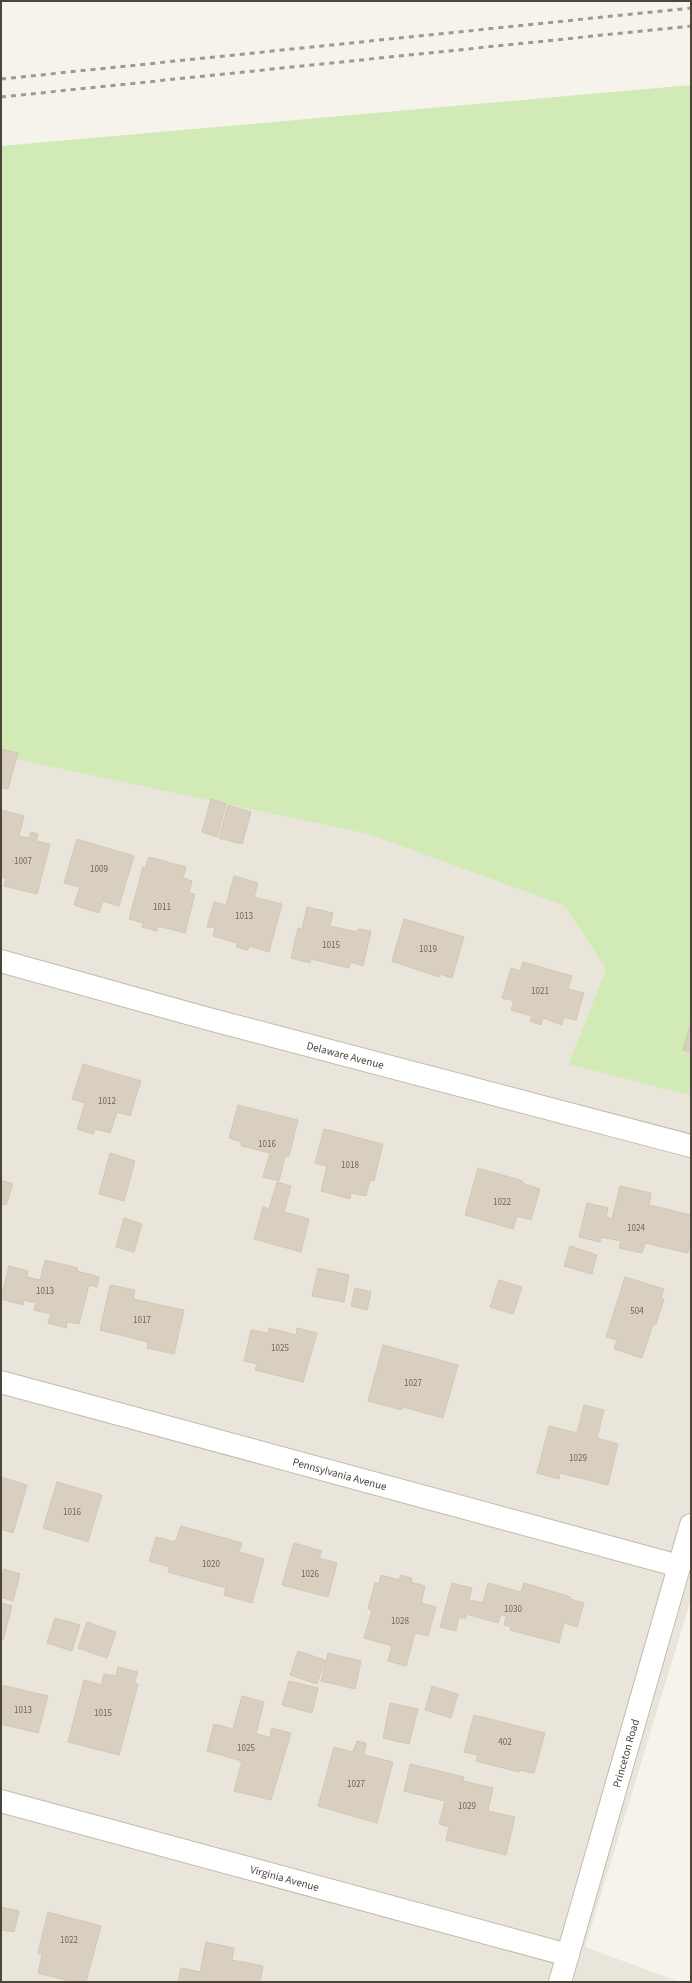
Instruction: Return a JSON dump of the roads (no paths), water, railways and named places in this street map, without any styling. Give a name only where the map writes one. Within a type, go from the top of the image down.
[{"type":"street","name":"Delaware Avenue","points":[[1,961],[206,1018],[691,1146]]},
{"type":"street","name":"Pennsylvania Avenue","points":[[1,1382],[679,1566]]},
{"type":"street","name":"Princeton Road","points":[[560,1982],[691,1525]]},
{"type":"street","name":"Virginia Avenue","points":[[1,1801],[568,1955]]},
{"type":"railway","points":[[1,79],[691,8]]},
{"type":"railway","points":[[1,97],[691,26]]}]
